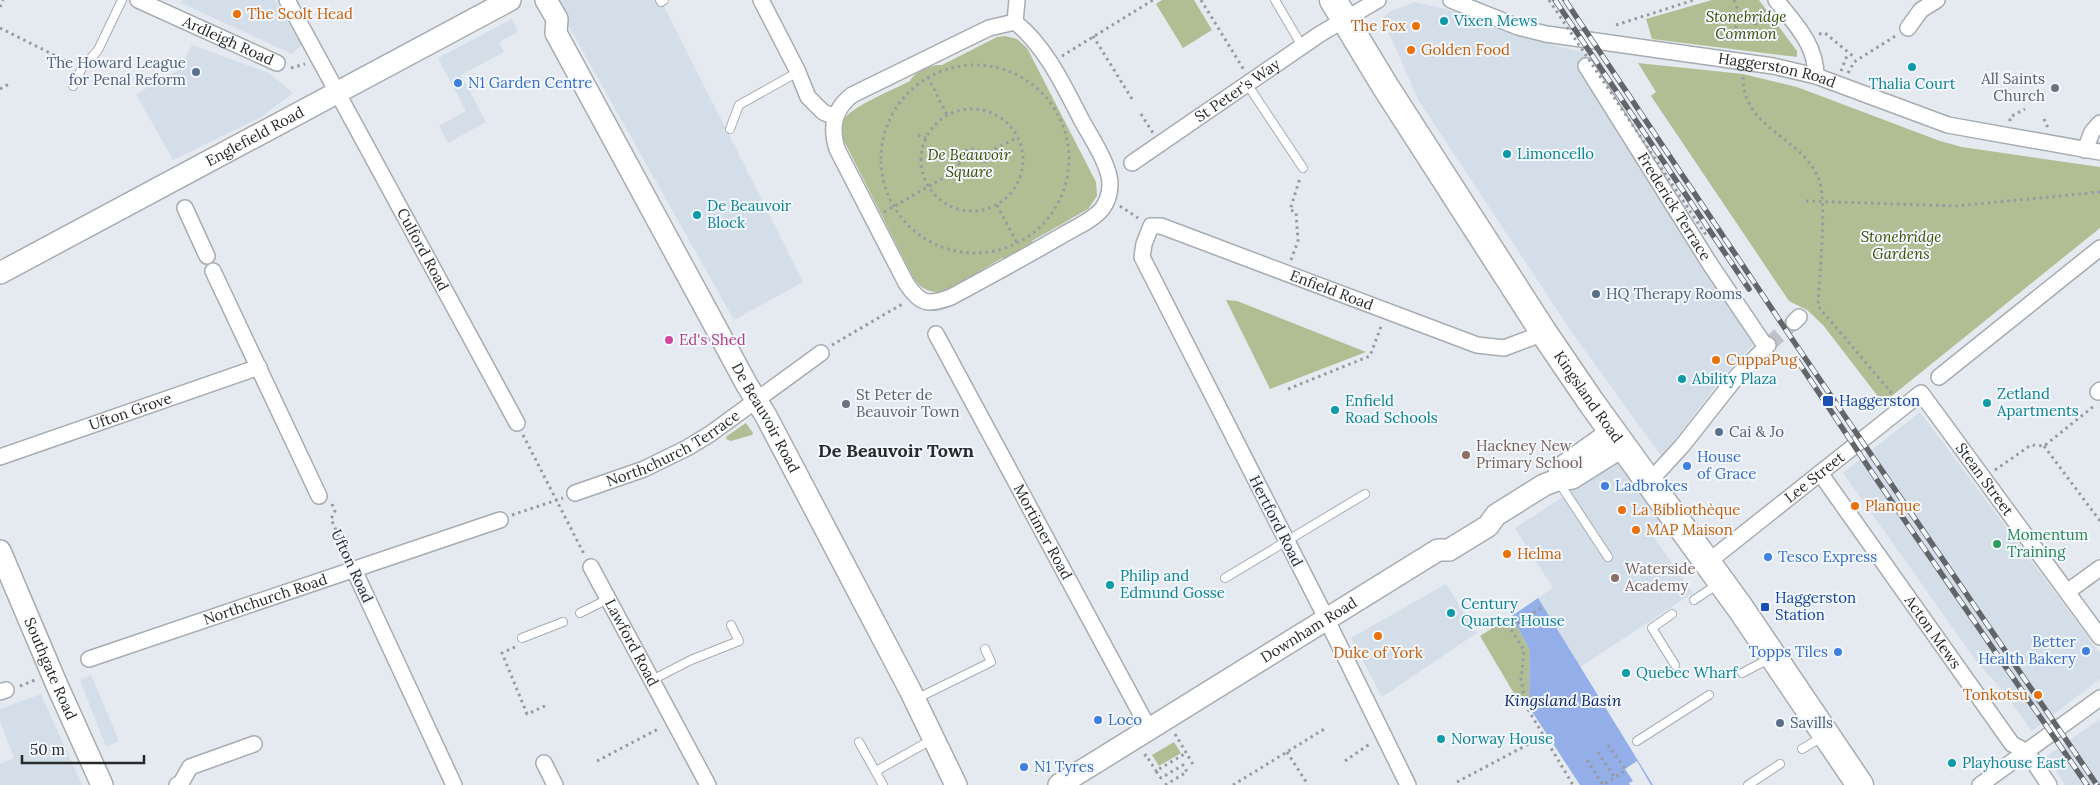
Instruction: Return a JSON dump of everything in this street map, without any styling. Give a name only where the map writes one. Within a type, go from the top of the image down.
[{"type":"highway","name":"Kingsland Road","points":[[1338,10],[1544,333],[1714,572],[1860,785]]},
{"type":"street","name":"Ardleigh Road","points":[[138,0],[277,63]]},
{"type":"street","name":"Culford Road","points":[[287,0],[517,423]]},
{"type":"street","name":"Englefield Road","points":[[0,273],[510,0]]},
{"type":"street","name":"De Beauvoir Road","points":[[546,0],[557,19],[556,33],[756,400],[910,690],[956,785]]},
{"type":"street","points":[[761,0],[798,72],[808,97],[814,106],[835,117]]},
{"type":"street","points":[[1015,22],[1017,0]]},
{"type":"street","name":"St Peter's Way","points":[[1132,163],[1302,46],[1338,10],[1378,0]]},
{"type":"street","name":"Haggerston Road","points":[[1451,0],[1518,28],[1546,34],[1744,61],[1816,76],[1948,125],[2093,151]]},
{"type":"street","points":[[1776,0],[1810,45],[1816,62],[1816,76]]},
{"type":"street","points":[[1908,28],[1921,10],[1937,0]]},
{"type":"street","points":[[1015,22],[1030,34],[1050,64],[1104,162],[1110,182],[1109,197],[1102,210],[1090,219],[951,297],[930,303],[922,301],[915,296],[906,283],[837,149],[833,129],[835,117],[840,105],[852,95],[989,28],[1015,22]]},
{"type":"street","name":"Frederick Terrace","points":[[1586,66],[1710,264],[1767,346],[1738,375],[1682,446],[1649,482]]},
{"type":"street","points":[[2093,151],[2092,132],[2100,123]]},
{"type":"street","points":[[185,208],[207,256]]},
{"type":"street","name":"Enfield Road","points":[[1151,226],[1161,226],[1180,232],[1477,345],[1504,348],[1544,333]]},
{"type":"street","name":"Hertford Road","points":[[1151,226],[1144,244],[1142,257],[1327,620],[1408,785]]},
{"type":"street","points":[[1939,377],[2100,248]]},
{"type":"street","points":[[213,271],[319,496]]},
{"type":"street","name":"Mortimer Road","points":[[936,334],[1149,729]]},
{"type":"street","name":"Northchurch Terrace","points":[[575,493],[644,469],[687,448],[710,434],[821,352]]},
{"type":"street","name":"Ufton Grove","points":[[0,457],[259,367]]},
{"type":"street","name":"Lee Street","points":[[1714,572],[1820,473],[1921,393]]},
{"type":"street","name":"Stean Street","points":[[1921,393],[2100,637]]},
{"type":"street","name":"Downham Road","points":[[1059,785],[1438,550],[1449,550],[1488,526],[1496,515],[1544,485],[1557,480],[1561,468],[1618,438]]},
{"type":"street","name":"Acton Mews","points":[[1820,473],[2012,744],[2027,752],[2049,785]]},
{"type":"street","name":"Northchurch Road","points":[[89,660],[500,520]]},
{"type":"street","name":"Southgate Road","points":[[0,551],[66,707],[102,785]]},
{"type":"street","name":"Lawford Road","points":[[591,567],[708,785]]},
{"type":"street","points":[[2067,592],[2100,568]]},
{"type":"street","name":"Ufton Road","points":[[354,570],[454,785]]},
{"type":"street","points":[[1980,785],[2100,698]]},
{"type":"street","points":[[180,784],[190,767],[254,744]]},
{"type":"street","points":[[544,763],[554,785]]},
{"type":"lane","points":[[73,86],[82,68],[98,50],[122,0]]},
{"type":"lane","points":[[1275,0],[1302,46]]},
{"type":"lane","points":[[730,129],[738,105],[798,72]]},
{"type":"lane","points":[[1249,83],[1303,168]]},
{"type":"lane","points":[[1557,480],[1608,557]]},
{"type":"lane","points":[[1225,578],[1365,494]]},
{"type":"lane","points":[[1694,600],[1714,572]]},
{"type":"lane","points":[[580,613],[608,599]]},
{"type":"lane","points":[[1672,614],[1652,628],[1675,665]]},
{"type":"lane","points":[[522,638],[563,622]]},
{"type":"lane","points":[[652,680],[691,660],[739,641],[731,625]]},
{"type":"lane","points":[[914,700],[991,662],[985,649]]},
{"type":"lane","points":[[1742,673],[1773,657]]},
{"type":"lane","points":[[1637,741],[1709,695]]},
{"type":"lane","points":[[1802,749],[1826,734]]},
{"type":"lane","points":[[876,771],[933,739]]},
{"type":"lane","points":[[859,742],[883,785]]},
{"type":"lane","points":[[1748,785],[1780,764]]},
{"type":"path","points":[[0,7],[3,0]]},
{"type":"path","points":[[1050,64],[1152,0]]},
{"type":"path","points":[[1201,0],[1249,83]]},
{"type":"path","points":[[1549,0],[1706,235]]},
{"type":"path","points":[[1616,25],[1694,0]]},
{"type":"path","points":[[1734,0],[1742,19]]},
{"type":"path","points":[[1747,18],[1755,22],[1756,29],[1751,36],[1745,37],[1738,32],[1736,26],[1742,19],[1747,18]]},
{"type":"path","points":[[0,28],[82,68]]},
{"type":"path","points":[[1804,37],[1825,33],[1855,58],[1908,28]]},
{"type":"path","points":[[1093,36],[1132,99]]},
{"type":"path","name":"Ardleigh Road","points":[[277,63],[291,68],[308,62],[316,55]]},
{"type":"path","points":[[982,65],[1007,70],[1020,76],[1041,91],[1050,101],[1060,116],[1067,137],[1069,170],[1060,201],[1046,221],[1036,231],[1027,238],[1004,248],[973,253],[956,251],[922,237],[907,224],[893,206],[885,186],[881,157],[883,142],[896,108],[920,83],[950,68],[982,65]]},
{"type":"path","points":[[1743,74],[1743,86],[1749,106],[1759,118],[1797,148],[1810,162],[1820,179],[1822,202],[1818,306],[1894,394],[1895,400]]},
{"type":"path","points":[[931,82],[948,116]]},
{"type":"path","points":[[0,89],[11,83]]},
{"type":"path","points":[[974,109],[987,111],[1000,117],[1018,137],[1022,152],[1023,168],[1018,183],[1009,196],[997,205],[982,211],[966,211],[951,207],[938,198],[928,186],[921,162],[922,150],[926,138],[935,125],[948,116],[960,111],[974,109]]},
{"type":"path","points":[[1141,114],[1157,139]]},
{"type":"path","points":[[918,135],[926,138]]},
{"type":"path","points":[[983,155],[1018,137]]},
{"type":"path","points":[[972,149],[983,155],[984,167],[978,173],[970,175],[961,168],[959,160],[964,152],[972,149]]},
{"type":"path","points":[[898,204],[961,168]]},
{"type":"path","points":[[1287,272],[1298,241],[1296,212],[1290,210],[1303,168]]},
{"type":"path","points":[[1806,201],[1957,206],[2100,192]]},
{"type":"path","points":[[1109,197],[1151,226]]},
{"type":"path","points":[[997,205],[1015,238]]},
{"type":"path","points":[[821,352],[915,296]]},
{"type":"path","points":[[1288,389],[1370,356],[1381,328]]},
{"type":"path","points":[[1983,478],[2031,445],[2044,446],[2097,404],[2099,391]]},
{"type":"path","points":[[517,423],[591,567]]},
{"type":"path","points":[[2044,446],[2100,521]]},
{"type":"path","name":"Ufton Road","points":[[319,496],[330,501],[335,511],[331,519],[354,570]]},
{"type":"path","points":[[500,520],[556,500]]},
{"type":"path","points":[[1541,608],[1510,628],[1524,650],[1521,680],[1526,706],[1573,785]]},
{"type":"path","points":[[522,638],[519,644],[502,653],[527,714],[544,706]]},
{"type":"path","points":[[3,691],[43,677]]},
{"type":"path","points":[[597,761],[674,721]]},
{"type":"path","points":[[1233,785],[1326,728]]},
{"type":"path","points":[[1345,761],[1383,735]]},
{"type":"path","points":[[1176,736],[1194,766]]},
{"type":"path","points":[[1457,782],[1544,736]]},
{"type":"path","points":[[1587,760],[1603,785],[1625,769],[1608,745]]},
{"type":"path","points":[[1287,752],[1308,785]]},
{"type":"path","points":[[1598,752],[1614,777]]},
{"type":"path","points":[[1156,771],[1186,753]]},
{"type":"path","points":[[1137,760],[1146,755],[1161,778],[1183,765],[1187,772],[1165,785]]},
{"type":"shaded area","points":[[182,0],[275,0],[302,45],[292,54],[181,3]]},
{"type":"shaded area","points":[[554,0],[661,0],[803,282],[734,320]]},
{"type":"shaded area","points":[[1415,2],[1450,10],[1539,41],[1584,53],[1758,339],[1725,374],[1662,457],[1575,337],[1419,101],[1382,18],[1389,12]]},
{"type":"shaded area","name":"N1 Garden Centre","points":[[512,19],[518,32],[499,42],[504,52],[461,75],[486,122],[448,143],[439,126],[466,111],[438,58]]},
{"type":"shaded area","points":[[192,45],[269,73],[293,93],[261,117],[173,160],[136,94],[179,70]]},
{"type":"shaded area","points":[[1920,412],[2100,653],[2100,679],[2032,731],[2002,690],[1977,662],[1843,473]]},
{"type":"shaded area","name":"Waterside Academy","points":[[1620,460],[1663,520],[1649,530],[1693,593],[1580,667],[1538,598],[1553,588],[1515,528]]},
{"type":"shaded area","points":[[1446,584],[1477,633],[1382,697],[1351,638]]},
{"type":"shaded area","points":[[91,675],[119,741],[106,747],[80,680]]},
{"type":"shaded area","points":[[41,694],[82,785],[0,785],[0,764],[14,758],[0,721],[0,709]]},
{"type":"shaded area","points":[[2100,719],[2100,785],[2065,785],[2047,756]]},
{"type":"green space","points":[[1162,0],[1194,0],[1212,30],[1183,48],[1156,4]]},
{"type":"green space","name":"Stonebridge Common","points":[[1712,0],[1759,0],[1797,51],[1797,57],[1652,39],[1646,19]]},
{"type":"green space","name":"De Beauvoir Square","points":[[1005,36],[1017,39],[1027,48],[1096,182],[1097,196],[1088,209],[1032,241],[1032,244],[1007,260],[1002,258],[944,290],[938,292],[930,291],[921,287],[914,279],[843,139],[841,125],[843,120],[855,110],[910,81],[924,69],[942,65],[997,37]]},
{"type":"green space","name":"Stonebridge Gardens","points":[[1638,63],[1743,74],[1797,87],[1940,141],[1962,147],[2100,167],[2100,228],[1883,403],[1823,325],[1807,310],[1789,301],[1651,96],[1656,92]]},
{"type":"green space","points":[[1226,300],[1237,301],[1366,352],[1270,389]]},
{"type":"green space","points":[[746,423],[753,433],[752,435],[731,441],[726,439],[727,436]]},
{"type":"green space","points":[[1512,616],[1530,651],[1529,705],[1522,707],[1480,636]]},
{"type":"green space","points":[[1174,742],[1181,753],[1159,766],[1152,755]]},
{"type":"water","name":"Kingsland Basin","points":[[1538,598],[1653,785],[1580,785],[1531,710],[1529,705],[1530,651],[1512,616]]},
{"type":"pier","points":[[1637,761],[1651,785],[1630,785],[1629,783],[1633,781],[1625,769]]},
{"type":"tunnel","points":[[1768,345],[1794,322]]},
{"type":"railway","points":[[1555,0],[1749,289]]},
{"type":"railway","points":[[1565,0],[1790,336],[2097,785]]},
{"type":"railway","points":[[1797,360],[1879,483],[2087,785]]},
{"type":"place","name":"The Scolt Head","points":[[237,14]]},
{"type":"place","name":"Vixen Mews","points":[[1444,21]]},
{"type":"place","name":"The Fox","points":[[1416,26]]},
{"type":"place","name":"Golden Food","points":[[1411,50]]},
{"type":"place","name":"Thalia Court","points":[[1912,67]]},
{"type":"place","name":"The Howard League for Penal Reform","points":[[196,72]]},
{"type":"place","name":"N1 Garden Centre","points":[[458,83]]},
{"type":"place","name":"All Saints Church","points":[[2055,88]]},
{"type":"place","name":"Limoncello","points":[[1507,154]]},
{"type":"place","name":"De Beauvoir Block","points":[[697,215]]},
{"type":"place","name":"HQ Therapy Rooms","points":[[1596,294]]},
{"type":"place","name":"Ed's Shed","points":[[669,340]]},
{"type":"place","name":"CuppaPug","points":[[1716,360]]},
{"type":"place","name":"Ability Plaza","points":[[1682,379]]},
{"type":"place","name":"Haggerston","points":[[1828,401]]},
{"type":"place","name":"Zetland Apartments","points":[[1987,403]]},
{"type":"place","name":"St Peter de Beauvoir Town","points":[[846,404]]},
{"type":"place","name":"Enfield Road Schools","points":[[1335,410]]},
{"type":"place","name":"Cai & Jo","points":[[1719,432]]},
{"type":"place","name":"Hackney New Primary School","points":[[1466,455]]},
{"type":"place","name":"House of Grace","points":[[1687,466]]},
{"type":"place","name":"Ladbrokes","points":[[1605,486]]},
{"type":"place","name":"Planque","points":[[1855,506]]},
{"type":"place","name":"La Bibliothèque","points":[[1622,510]]},
{"type":"place","name":"MAP Maison","points":[[1636,530]]},
{"type":"place","name":"Momentum Training","points":[[1997,544]]},
{"type":"place","name":"Helma","points":[[1507,554]]},
{"type":"place","name":"Tesco Express","points":[[1768,557]]},
{"type":"place","name":"Waterside Academy","points":[[1615,578]]},
{"type":"place","name":"Philip and Edmund Gosse","points":[[1110,585]]},
{"type":"place","name":"Haggerston Station","points":[[1765,607]]},
{"type":"place","name":"Century Quarter House","points":[[1451,613]]},
{"type":"place","name":"Duke of York","points":[[1378,636]]},
{"type":"place","name":"Better Health Bakery","points":[[2086,651]]},
{"type":"place","name":"Topps Tiles","points":[[1838,652]]},
{"type":"place","name":"Quebec Wharf","points":[[1626,673]]},
{"type":"place","name":"Tonkotsu","points":[[2038,695]]},
{"type":"place","name":"Loco","points":[[1098,720]]},
{"type":"place","name":"Savills","points":[[1780,723]]},
{"type":"place","name":"Norway House","points":[[1441,739]]},
{"type":"place","name":"Playhouse East","points":[[1952,763]]},
{"type":"place","name":"N1 Tyres","points":[[1024,767]]},
{"type":"district","name":"De Beauvoir Town","points":[[896,451]]}]
